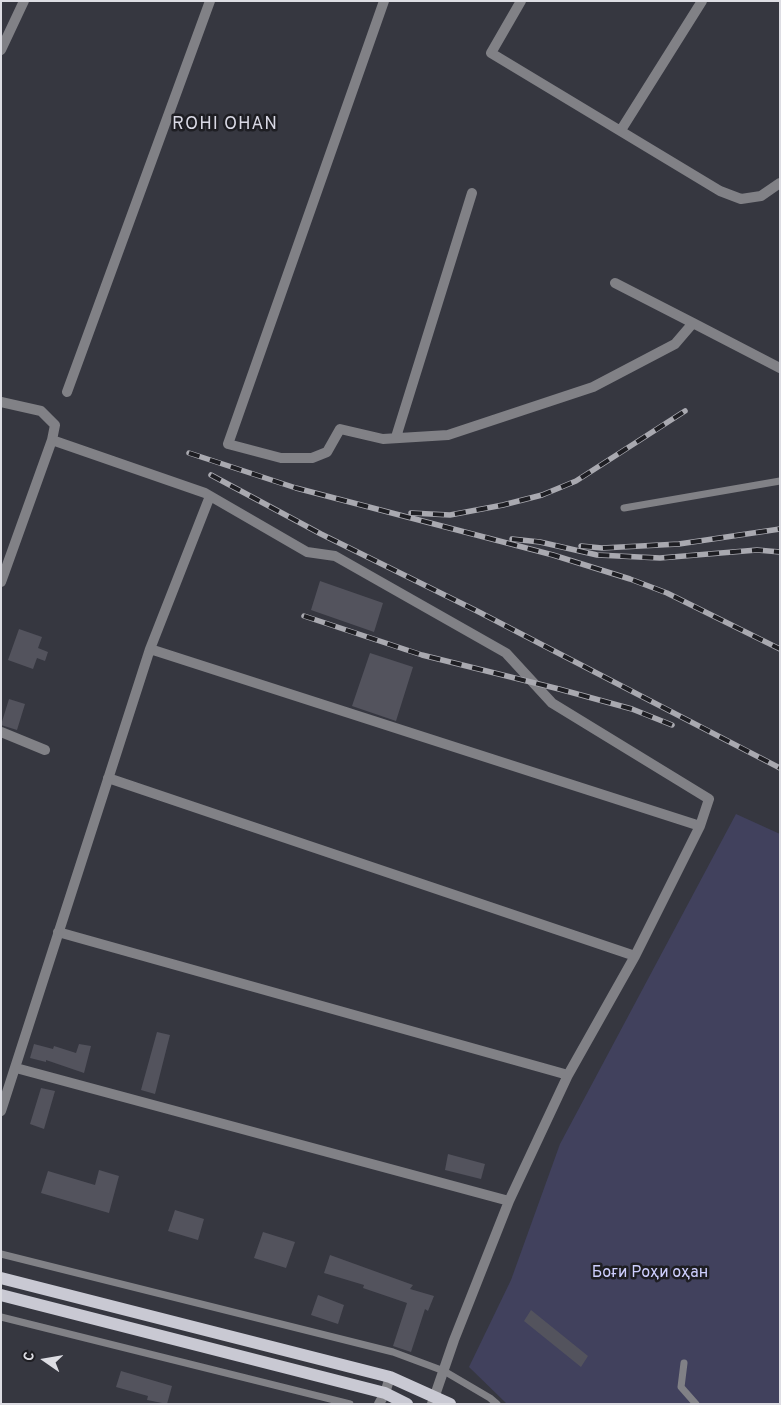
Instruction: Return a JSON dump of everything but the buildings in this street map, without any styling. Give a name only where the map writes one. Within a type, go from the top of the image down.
[{"type":"main road","points":[[1,1278],[390,1377],[434,1400],[450,1404]]},
{"type":"main road","points":[[1,1295],[407,1404]]},
{"type":"street","points":[[1,50],[24,1]]},
{"type":"street","points":[[67,392],[210,1]]},
{"type":"street","points":[[384,1],[228,444],[281,458],[312,458],[328,452],[340,429],[383,439],[448,435],[593,387],[675,344],[693,324]]},
{"type":"street","points":[[521,1],[491,53],[621,130],[720,192],[741,199],[761,196],[780,183]]},
{"type":"street","points":[[621,130],[702,1]]},
{"type":"street","points":[[396,437],[472,193]]},
{"type":"street","points":[[615,283],[780,368]]},
{"type":"street","points":[[1,402],[42,411],[55,425],[52,440],[1,582]]},
{"type":"street","points":[[52,440],[210,496],[307,552],[335,556],[506,653],[552,703],[709,798],[700,826],[635,956],[568,1074],[509,1201],[454,1340],[434,1400]]},
{"type":"street","points":[[1,1111],[150,649],[210,496]]},
{"type":"street","points":[[150,649],[700,826]]},
{"type":"street","points":[[1,732],[45,750]]},
{"type":"street","points":[[108,778],[635,956]]},
{"type":"street","points":[[58,932],[568,1074]]},
{"type":"street","points":[[16,1068],[509,1201]]},
{"type":"street","points":[[382,1398],[390,1377]]},
{"type":"lane","points":[[624,508],[780,481]]},
{"type":"lane","points":[[1,1254],[393,1352],[444,1371],[497,1404]]},
{"type":"lane","points":[[1,1317],[350,1404]]},
{"type":"lane","points":[[684,1363],[681,1387],[696,1404]]},
{"type":"green space","name":"Боғи Роҳи оҳан","points":[[736,814],[780,834],[780,1404],[507,1404],[469,1367],[511,1280],[560,1144]]},
{"type":"railway","points":[[411,513],[450,515],[542,495],[576,481],[685,411]]},
{"type":"railway","points":[[189,453],[296,488],[553,555],[630,579],[667,593],[780,649]]},
{"type":"railway","points":[[211,475],[321,534],[477,611],[780,768]]},
{"type":"railway","points":[[581,546],[602,548],[679,544],[780,529]]},
{"type":"railway","points":[[512,539],[540,542],[597,555],[660,558],[757,550],[780,552]]},
{"type":"railway","points":[[304,616],[422,655],[632,709],[672,725]]},
{"type":"district","name":"ROHI OHAN","points":[[225,125]]}]
